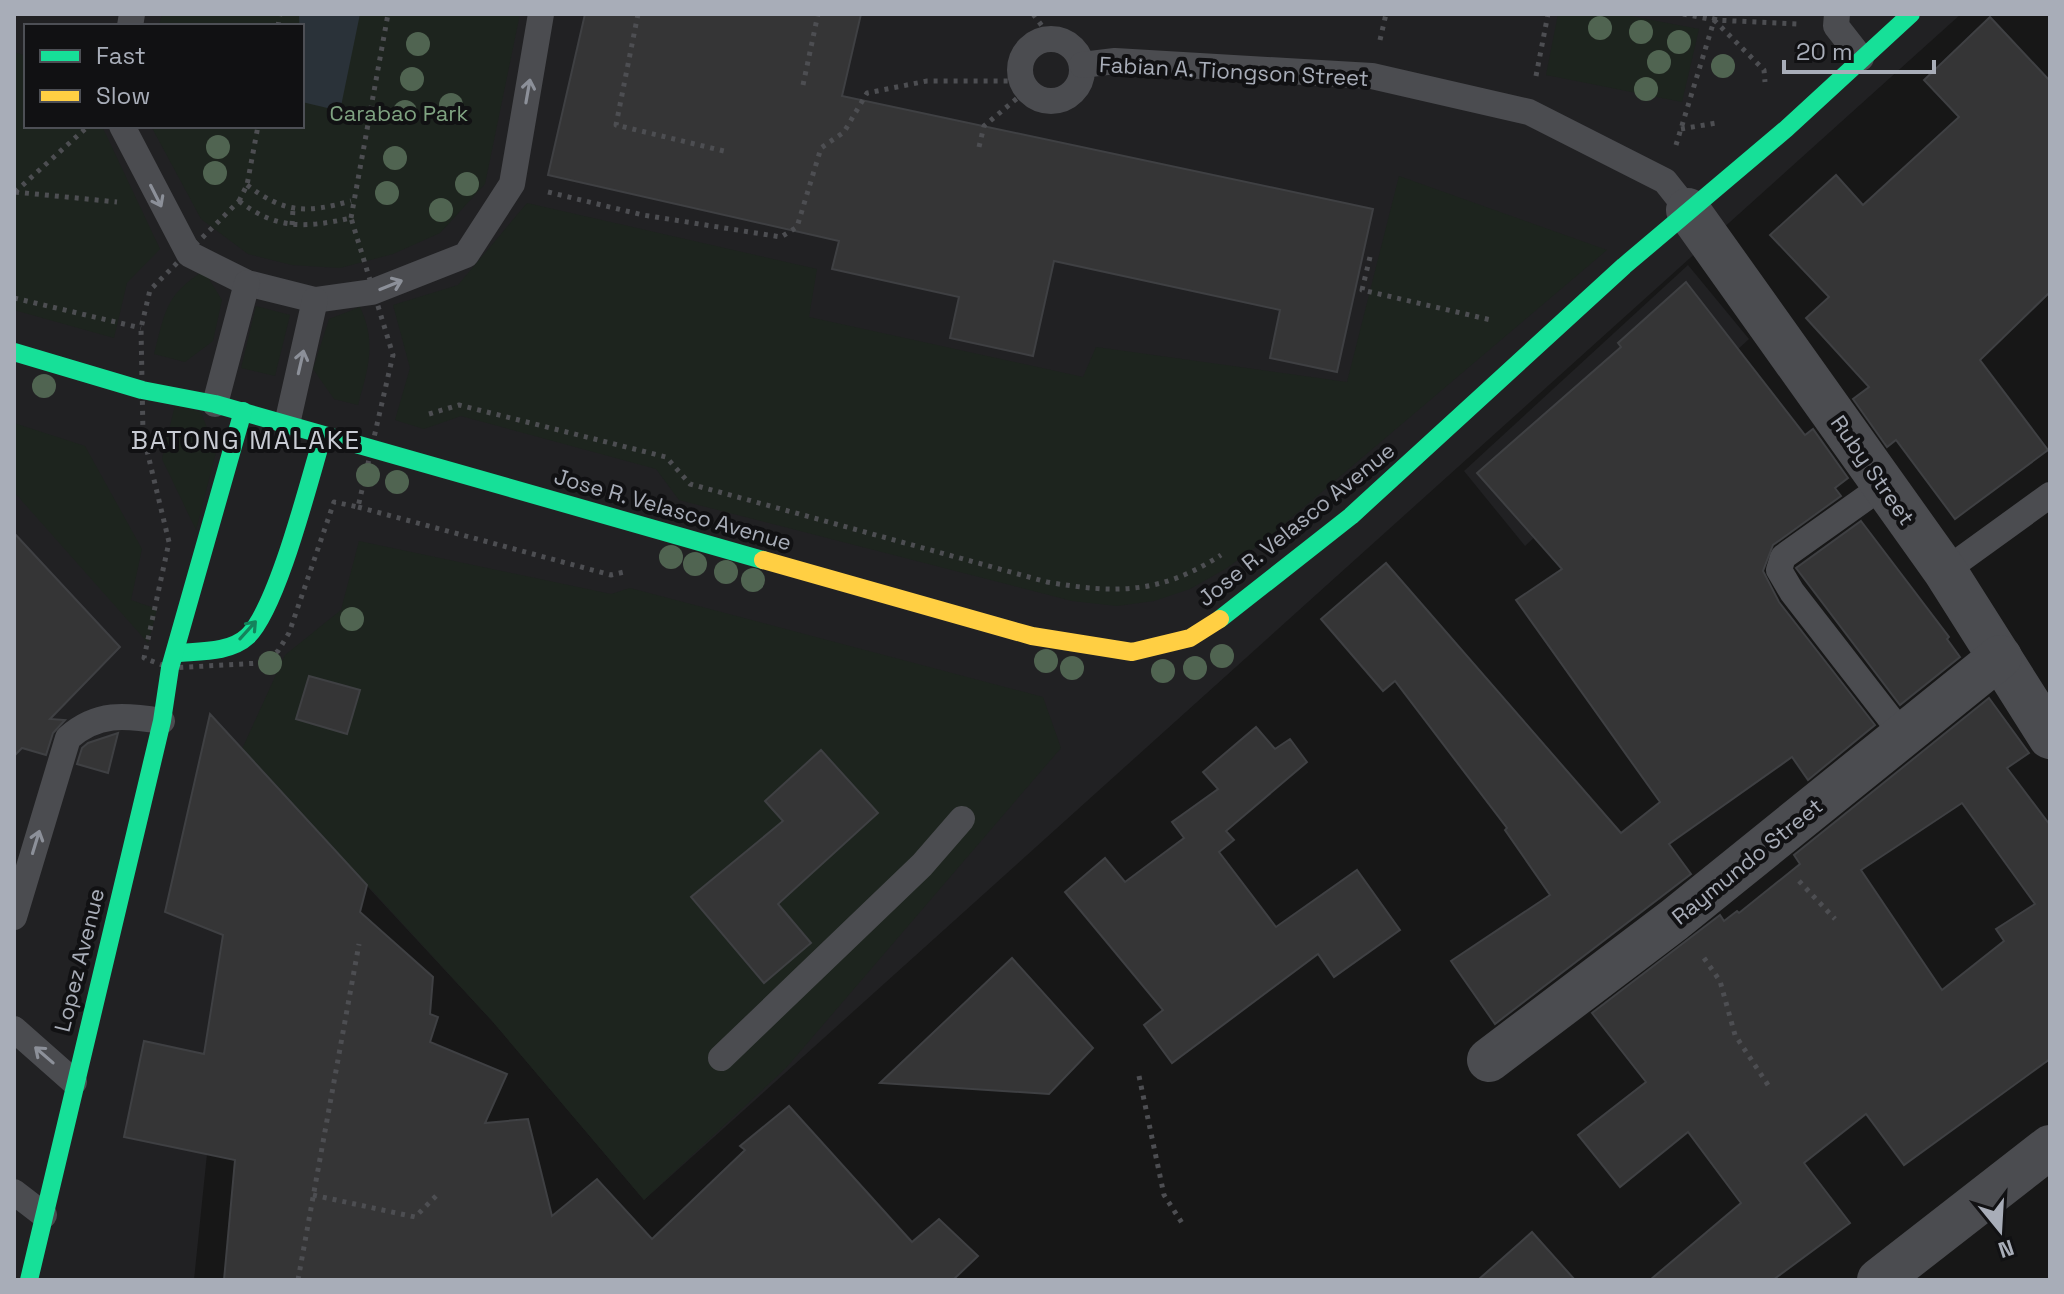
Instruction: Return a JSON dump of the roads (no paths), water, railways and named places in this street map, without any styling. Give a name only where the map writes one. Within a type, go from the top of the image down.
[{"type":"main road","name":"Jose R. Velasco Avenue","points":[[14,352],[142,390],[243,411],[1032,636],[1132,652],[1190,638],[1240,606],[1351,516],[1676,195],[1786,129],[1911,14]]},
{"type":"main road","name":"Lopez Avenue","points":[[29,1280],[174,660],[243,411]]},
{"type":"main road","points":[[174,660],[224,649],[248,636],[267,605],[323,435]]},
{"type":"street","name":"Ruby Street","points":[[1676,195],[1945,571],[2050,737]]},
{"type":"street","name":"Raymundo Street","points":[[1489,1060],[1674,920],[2000,657]]},
{"type":"street","points":[[1879,1280],[2050,1147]]},
{"type":"street","points":[[2004,1183],[2050,1179]]},
{"type":"lane","points":[[123,128],[189,254],[247,283],[315,300],[372,292],[466,255],[512,184],[541,14]]},
{"type":"lane","points":[[1837,20],[1861,58]]},
{"type":"lane","points":[[1053,39],[1072,47],[1082,65],[1079,84],[1064,98],[1044,100],[1025,85],[1021,61],[1026,52],[1043,40],[1053,39]]},
{"type":"lane","name":"Fabian A. Tiongson Street","points":[[1082,65],[1115,61],[1372,76],[1529,112],[1676,195]]},
{"type":"lane","points":[[215,404],[247,283]]},
{"type":"lane","points":[[287,424],[315,300]]},
{"type":"lane","points":[[1884,485],[1783,557],[1779,570],[1792,592],[1903,735]]},
{"type":"lane","points":[[1945,571],[2050,495]]},
{"type":"lane","points":[[14,917],[68,738],[84,723],[119,714],[162,721]]},
{"type":"lane","points":[[721,1058],[922,865],[962,819]]},
{"type":"lane","points":[[14,1029],[74,1082]]},
{"type":"lane","points":[[14,1192],[44,1215]]},
{"type":"district","name":"BATONG MALAKE","points":[[246,440]]},
{"type":"park label","name":"Carabao Park","points":[[399,113]]}]
